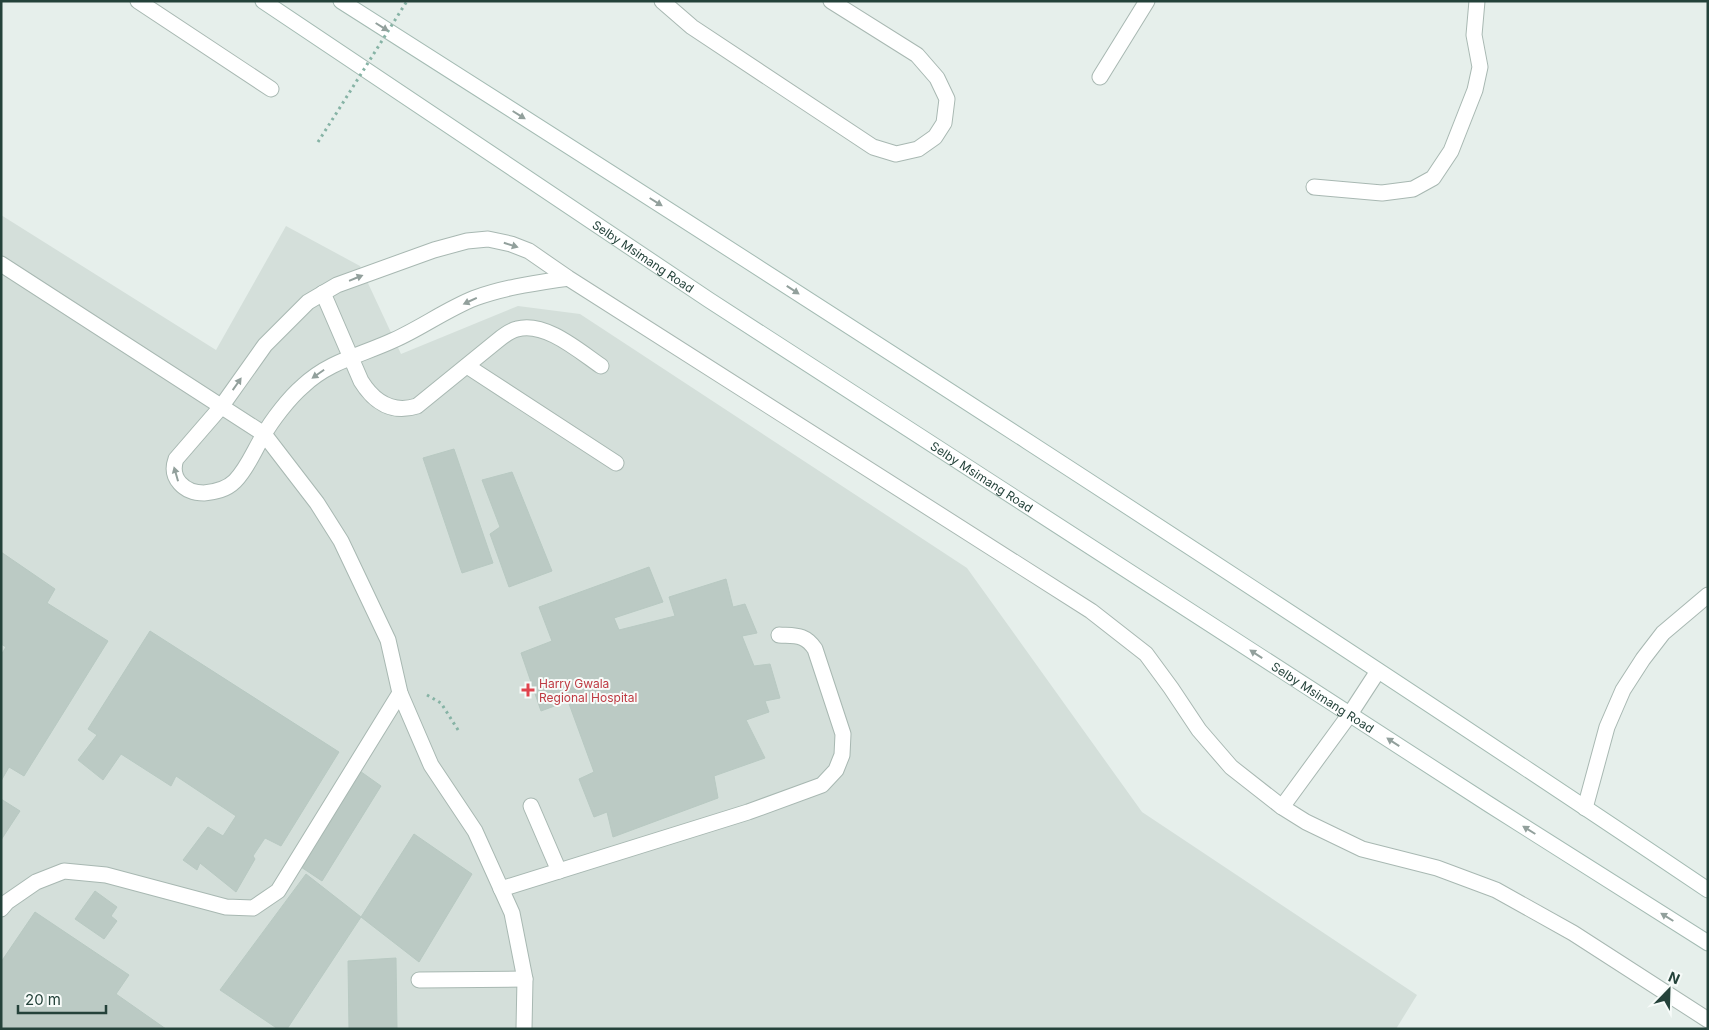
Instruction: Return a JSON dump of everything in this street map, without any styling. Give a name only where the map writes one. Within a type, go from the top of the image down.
[{"type":"main road","points":[[138,1],[271,89]]},
{"type":"main road","name":"Selby Msimang Road","points":[[263,1],[709,300],[1708,943]]},
{"type":"main road","points":[[341,1],[670,210],[1378,671],[1708,890]]},
{"type":"main road","points":[[662,1],[692,26],[873,147],[896,154],[918,149],[935,137],[944,123],[947,99],[937,78],[917,55],[831,1]]},
{"type":"main road","points":[[1100,77],[1147,1]]},
{"type":"main road","points":[[1314,188],[1382,193],[1412,189],[1433,178],[1450,151],[1475,90],[1480,67],[1474,35],[1477,1]]},
{"type":"main road","points":[[568,278],[532,283],[474,299],[394,340],[350,357],[318,373],[302,386],[264,434],[245,468],[235,481],[216,492],[195,493],[178,482],[174,474],[176,459],[221,407],[264,345],[308,302],[337,285],[434,250],[467,241],[488,239],[511,244],[529,251],[568,278],[1091,611],[1146,654],[1199,730],[1231,767],[1282,807],[1306,822],[1362,849],[1437,868],[1496,890],[1573,934],[1708,1020]]},
{"type":"main road","points":[[1,264],[264,434],[317,503],[341,541],[388,640],[399,686],[431,765],[475,831],[512,913],[525,979],[524,1029]]},
{"type":"main road","points":[[324,293],[361,381],[378,401],[394,408],[406,410],[417,406],[497,341],[519,328],[545,331],[557,336],[600,366]]},
{"type":"main road","points":[[467,366],[616,463]]},
{"type":"main road","points":[[1585,808],[1607,727],[1623,690],[1643,659],[1663,634],[1708,595]]},
{"type":"main road","points":[[501,889],[748,812],[822,785],[836,770],[842,755],[844,734],[815,649],[809,640],[798,636],[779,635]]},
{"type":"main road","points":[[1282,807],[1350,714],[1378,671]]},
{"type":"main road","points":[[1,910],[7,902],[36,882],[64,872],[106,875],[226,908],[253,908],[278,891],[399,686]]},
{"type":"main road","points":[[531,806],[559,870]]},
{"type":"main road","points":[[419,980],[525,979]]},
{"type":"path","points":[[318,142],[407,1]]},
{"type":"path","points":[[399,686],[441,703],[460,733]]},
{"type":"shaded area","name":"Harry Gwala Regional Hospital","points":[[1,215],[216,350],[286,226],[360,266],[401,354],[518,306],[580,314],[967,568],[1142,812],[1417,995],[1396,1029],[1,1029]]},
{"type":"building","points":[[454,449],[493,563],[462,573],[423,458]]},
{"type":"building","points":[[512,472],[552,571],[509,587],[490,534],[500,527],[482,480]]},
{"type":"building","points":[[1,552],[55,589],[47,603],[108,641],[24,776],[9,767],[1,781],[1,655],[6,647],[1,644]]},
{"type":"building","points":[[649,567],[663,602],[614,618],[619,630],[675,616],[669,597],[726,579],[733,607],[745,604],[757,633],[742,636],[754,666],[770,664],[780,698],[765,701],[769,712],[746,720],[765,758],[714,776],[718,798],[613,837],[607,812],[594,817],[579,779],[594,772],[568,701],[541,711],[521,653],[552,641],[539,607]]},
{"type":"building","points":[[150,631],[339,752],[281,846],[265,838],[253,856],[255,859],[236,892],[200,863],[197,870],[183,860],[208,827],[223,836],[236,816],[176,776],[171,786],[121,754],[103,780],[78,760],[97,735],[88,729]]},
{"type":"building","points":[[357,769],[381,786],[322,881],[292,861]]},
{"type":"building","points":[[1,799],[20,811],[1,840]]},
{"type":"building","points":[[414,834],[472,874],[419,962],[361,917]]},
{"type":"building","points":[[306,874],[361,917],[287,1029],[278,1029],[220,990]]},
{"type":"building","points":[[95,891],[117,907],[111,916],[117,921],[104,939],[75,919]]},
{"type":"building","points":[[35,912],[129,975],[116,994],[166,1029],[1,1029],[1,962]]},
{"type":"building","points":[[396,958],[397,1029],[349,1029],[348,961]]},
{"type":"place","name":"Harry Gwala Regional Hospital","points":[[528,690]]}]
